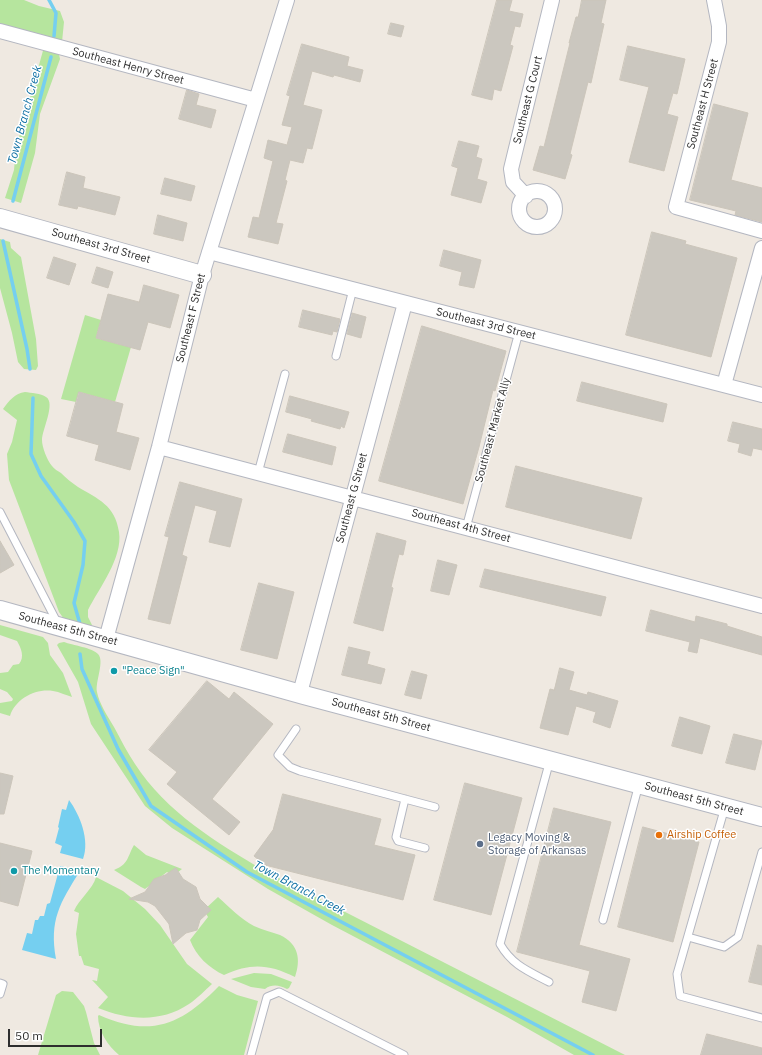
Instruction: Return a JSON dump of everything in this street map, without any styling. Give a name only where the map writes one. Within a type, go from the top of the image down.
[{"type":"street","name":"Southeast F Street","points":[[106,639],[159,446],[202,275],[287,0]]},
{"type":"street","name":"Southeast G Court","points":[[526,196],[513,182],[511,169],[552,0]]},
{"type":"street","name":"Southeast H Street","points":[[714,0],[719,26],[720,42],[676,208],[762,231]]},
{"type":"street","name":"Southeast Henry Street","points":[[0,30],[256,100]]},
{"type":"street","name":"Southeast 3rd Street","points":[[0,218],[202,275]]},
{"type":"street","points":[[724,385],[762,248]]},
{"type":"street","name":"Southeast 3rd Street","points":[[209,252],[762,395]]},
{"type":"street","name":"Southeast G Street","points":[[300,693],[405,303]]},
{"type":"street","name":"Southeast 4th Street","points":[[159,446],[762,606]]},
{"type":"street","name":"Southeast 5th Street","points":[[0,610],[300,693],[762,817]]},
{"type":"lane","points":[[336,356],[353,289]]},
{"type":"lane","name":"Southeast Market Ally","points":[[466,528],[519,332]]},
{"type":"lane","points":[[258,473],[285,374]]},
{"type":"lane","points":[[0,512],[59,626]]},
{"type":"lane","points":[[296,729],[278,755],[290,767],[300,771],[435,806]]},
{"type":"lane","points":[[549,982],[518,966],[505,953],[500,944],[550,760]]},
{"type":"lane","points":[[603,920],[639,784]]},
{"type":"lane","points":[[406,799],[396,837],[398,842],[425,848]]},
{"type":"lane","points":[[725,807],[677,974],[680,996],[762,1018]]},
{"type":"lane","points":[[688,937],[724,947],[738,937],[762,852]]},
{"type":"lane","points":[[0,983],[3,984],[0,994]]},
{"type":"lane","points":[[252,1055],[267,996],[279,992],[404,1055]]},
{"type":"green space","points":[[0,0],[24,0],[39,6],[60,11],[64,22],[62,42],[0,24]]},
{"type":"green space","points":[[44,47],[58,50],[60,59],[40,114],[35,153],[21,203],[5,198],[14,170],[16,148]]},
{"type":"green space","points":[[0,239],[10,242],[11,248],[21,257],[36,339],[38,366],[36,370],[24,369],[18,362],[0,288]]},
{"type":"green space","points":[[85,315],[101,320],[96,338],[131,347],[115,402],[79,392],[76,402],[61,399]]},
{"type":"green space","points":[[25,392],[36,393],[46,397],[49,400],[50,405],[42,443],[50,463],[78,487],[99,499],[110,509],[117,523],[119,542],[114,562],[88,610],[88,617],[92,625],[87,626],[64,619],[59,612],[9,480],[7,454],[12,442],[17,420],[3,409],[15,396]]},
{"type":"green space","points":[[0,625],[43,637],[48,643],[50,655],[63,673],[72,697],[53,691],[40,691],[27,696],[16,704],[10,716],[0,713],[0,703],[12,701],[13,699],[7,692],[0,689],[0,673],[8,672],[13,665],[19,664],[22,655],[17,641],[0,635]]},
{"type":"green space","points":[[64,642],[87,648],[98,654],[101,661],[97,692],[100,701],[124,746],[148,781],[162,797],[177,812],[194,825],[265,871],[625,1055],[574,1055],[507,1017],[332,925],[268,889],[172,828],[145,806],[91,724],[78,682],[57,645]]},
{"type":"green space","points":[[134,845],[146,855],[182,869],[173,876],[167,872],[145,889],[141,887],[114,870],[125,863]]},
{"type":"green space","points":[[96,877],[123,891],[145,909],[160,925],[187,964],[212,984],[189,1004],[178,1010],[156,1017],[133,1017],[98,1008],[108,997],[92,980],[97,981],[99,969],[84,965],[81,956],[79,956],[76,934],[79,913],[74,911],[79,902],[92,886]]},
{"type":"green space","points":[[218,897],[235,913],[249,923],[280,935],[291,943],[295,948],[298,959],[295,977],[268,967],[243,968],[224,975],[213,969],[199,956],[190,940],[208,917],[204,910]]},
{"type":"green space","points":[[254,973],[271,974],[292,982],[287,989],[270,986],[265,989],[251,987],[231,979]]},
{"type":"green space","points":[[219,986],[237,995],[258,1001],[244,1055],[119,1055],[108,1043],[98,1022],[99,1015],[134,1026],[164,1024],[192,1010]]},
{"type":"green space","points":[[62,991],[73,992],[84,1006],[94,1043],[100,1055],[38,1055],[56,995]]},
{"type":"water","points":[[69,800],[77,813],[85,836],[85,852],[83,859],[60,853],[62,846],[55,843],[62,809],[66,810]]},
{"type":"water","points":[[60,866],[80,871],[62,903],[55,922],[54,945],[56,959],[22,950],[27,933],[32,934],[35,920],[38,920],[40,916],[44,916],[47,904],[50,903]]},
{"type":"building","points":[[497,0],[512,0],[509,11],[523,14],[520,27],[515,26],[510,45],[513,46],[501,91],[494,89],[492,100],[472,95]]},
{"type":"building","points":[[582,0],[606,0],[601,23],[604,24],[591,83],[588,82],[570,154],[572,155],[565,179],[533,170],[540,146],[544,147],[569,43]]},
{"type":"building","points":[[391,23],[404,26],[401,37],[388,34]]},
{"type":"building","points":[[302,44],[349,57],[347,66],[363,70],[360,82],[312,71],[303,105],[322,110],[312,149],[307,148],[303,163],[290,160],[285,180],[287,181],[276,223],[283,224],[278,244],[248,237],[253,217],[259,218],[273,161],[264,158],[268,140],[287,145],[292,127],[282,125],[290,96],[287,95]]},
{"type":"building","points":[[628,46],[685,59],[677,94],[673,93],[667,114],[678,117],[664,171],[629,162],[649,87],[620,80]]},
{"type":"building","points":[[187,90],[199,94],[196,105],[216,110],[211,128],[179,119]]},
{"type":"building","points":[[714,104],[748,113],[731,180],[762,188],[762,222],[735,215],[736,211],[690,200]]},
{"type":"building","points":[[459,141],[479,146],[476,157],[482,159],[477,179],[487,182],[481,203],[451,195],[458,168],[452,166]]},
{"type":"building","points":[[67,172],[85,177],[83,188],[120,197],[115,215],[78,206],[77,209],[59,205]]},
{"type":"building","points":[[165,178],[195,186],[191,201],[161,194]]},
{"type":"building","points":[[158,215],[187,223],[183,241],[154,234]]},
{"type":"building","points":[[652,232],[686,241],[685,244],[737,258],[711,357],[626,335]]},
{"type":"building","points":[[444,250],[481,260],[474,288],[459,285],[462,272],[440,266]]},
{"type":"building","points":[[54,257],[76,264],[69,285],[47,278]]},
{"type":"building","points":[[97,267],[113,272],[108,288],[92,283]]},
{"type":"building","points":[[144,285],[179,295],[170,328],[148,322],[140,350],[96,338],[108,294],[139,302]]},
{"type":"building","points":[[303,310],[340,319],[337,332],[333,331],[332,335],[299,327]]},
{"type":"building","points":[[352,313],[366,317],[361,338],[347,334]]},
{"type":"building","points":[[422,326],[506,351],[495,391],[493,390],[463,504],[379,481]]},
{"type":"building","points":[[582,382],[667,404],[663,422],[577,401]]},
{"type":"building","points":[[79,392],[123,404],[116,432],[139,438],[130,470],[95,460],[99,445],[67,436]]},
{"type":"building","points":[[290,396],[349,412],[344,428],[341,426],[340,429],[311,421],[312,419],[286,412]]},
{"type":"building","points":[[733,422],[762,429],[762,450],[753,448],[751,456],[738,452],[740,444],[728,441]]},
{"type":"building","points":[[288,434],[336,447],[332,465],[283,452]]},
{"type":"building","points":[[516,466],[642,498],[631,539],[506,507]]},
{"type":"building","points":[[180,482],[242,499],[230,547],[209,542],[217,511],[195,505],[182,555],[187,557],[170,624],[148,619],[169,537],[165,536]]},
{"type":"building","points":[[377,533],[406,541],[403,555],[399,554],[383,631],[354,623]]},
{"type":"building","points":[[0,541],[14,565],[0,573]]},
{"type":"building","points":[[438,560],[457,565],[449,595],[431,591]]},
{"type":"building","points":[[485,569],[606,597],[601,616],[480,587]]},
{"type":"building","points":[[259,583],[294,592],[277,659],[241,650]]},
{"type":"building","points":[[651,610],[695,622],[696,616],[727,624],[727,626],[762,637],[762,655],[700,638],[697,653],[688,651],[690,642],[646,631]]},
{"type":"building","points":[[349,647],[370,652],[367,664],[385,669],[381,684],[342,675]]},
{"type":"building","points":[[560,668],[574,672],[569,690],[587,695],[588,692],[618,701],[610,728],[593,722],[596,712],[576,706],[568,735],[540,728],[550,689],[554,690]]},
{"type":"building","points":[[412,671],[427,675],[421,699],[405,695]]},
{"type":"building","points":[[207,681],[229,699],[234,692],[273,724],[212,799],[240,822],[229,835],[167,784],[177,772],[149,750]]},
{"type":"building","points":[[680,717],[710,726],[702,754],[672,746]]},
{"type":"building","points":[[734,734],[762,741],[755,770],[726,763]]},
{"type":"building","points":[[0,773],[13,776],[4,814],[0,814]]},
{"type":"building","points":[[465,783],[522,798],[491,915],[434,900]]},
{"type":"building","points":[[283,794],[381,819],[374,845],[415,855],[403,900],[265,865],[254,856],[273,830]]},
{"type":"building","points":[[554,808],[611,822],[579,945],[630,959],[616,1011],[582,1002],[590,971],[517,952]]},
{"type":"building","points":[[643,827],[699,842],[673,942],[618,927]]},
{"type":"building","name":"The Momentary","points":[[0,843],[32,851],[18,906],[0,901]]},
{"type":"building","points":[[176,868],[183,879],[196,887],[200,899],[211,910],[200,920],[197,930],[186,933],[173,944],[169,924],[155,906],[148,902],[129,899],[145,892],[154,879],[165,875]]},
{"type":"building","points":[[758,945],[762,946],[762,985],[749,982]]},
{"type":"building","points":[[707,1034],[762,1048],[762,1055],[701,1055]]},
{"type":"waterway","name":"Town Branch Creek","points":[[49,0],[56,13],[54,36]]},
{"type":"waterway","name":"Town Branch Creek","points":[[13,201],[51,57]]},
{"type":"waterway","name":"Town Branch Creek","points":[[3,241],[30,369]]},
{"type":"waterway","name":"Town Branch Creek","points":[[33,398],[31,454],[41,476],[74,522],[85,541],[83,565],[74,603],[80,624]]},
{"type":"waterway","name":"Town Branch Creek","points":[[80,654],[82,669],[118,749],[151,806],[247,872],[593,1055]]},
{"type":"place","name":"\"Peace Sign\"","points":[[114,671]]},
{"type":"place","name":"Airship Coffee","points":[[659,835]]},
{"type":"place","name":"Legacy Moving & Storage of Arkansas","points":[[480,844]]},
{"type":"place","name":"The Momentary","points":[[14,871]]}]
